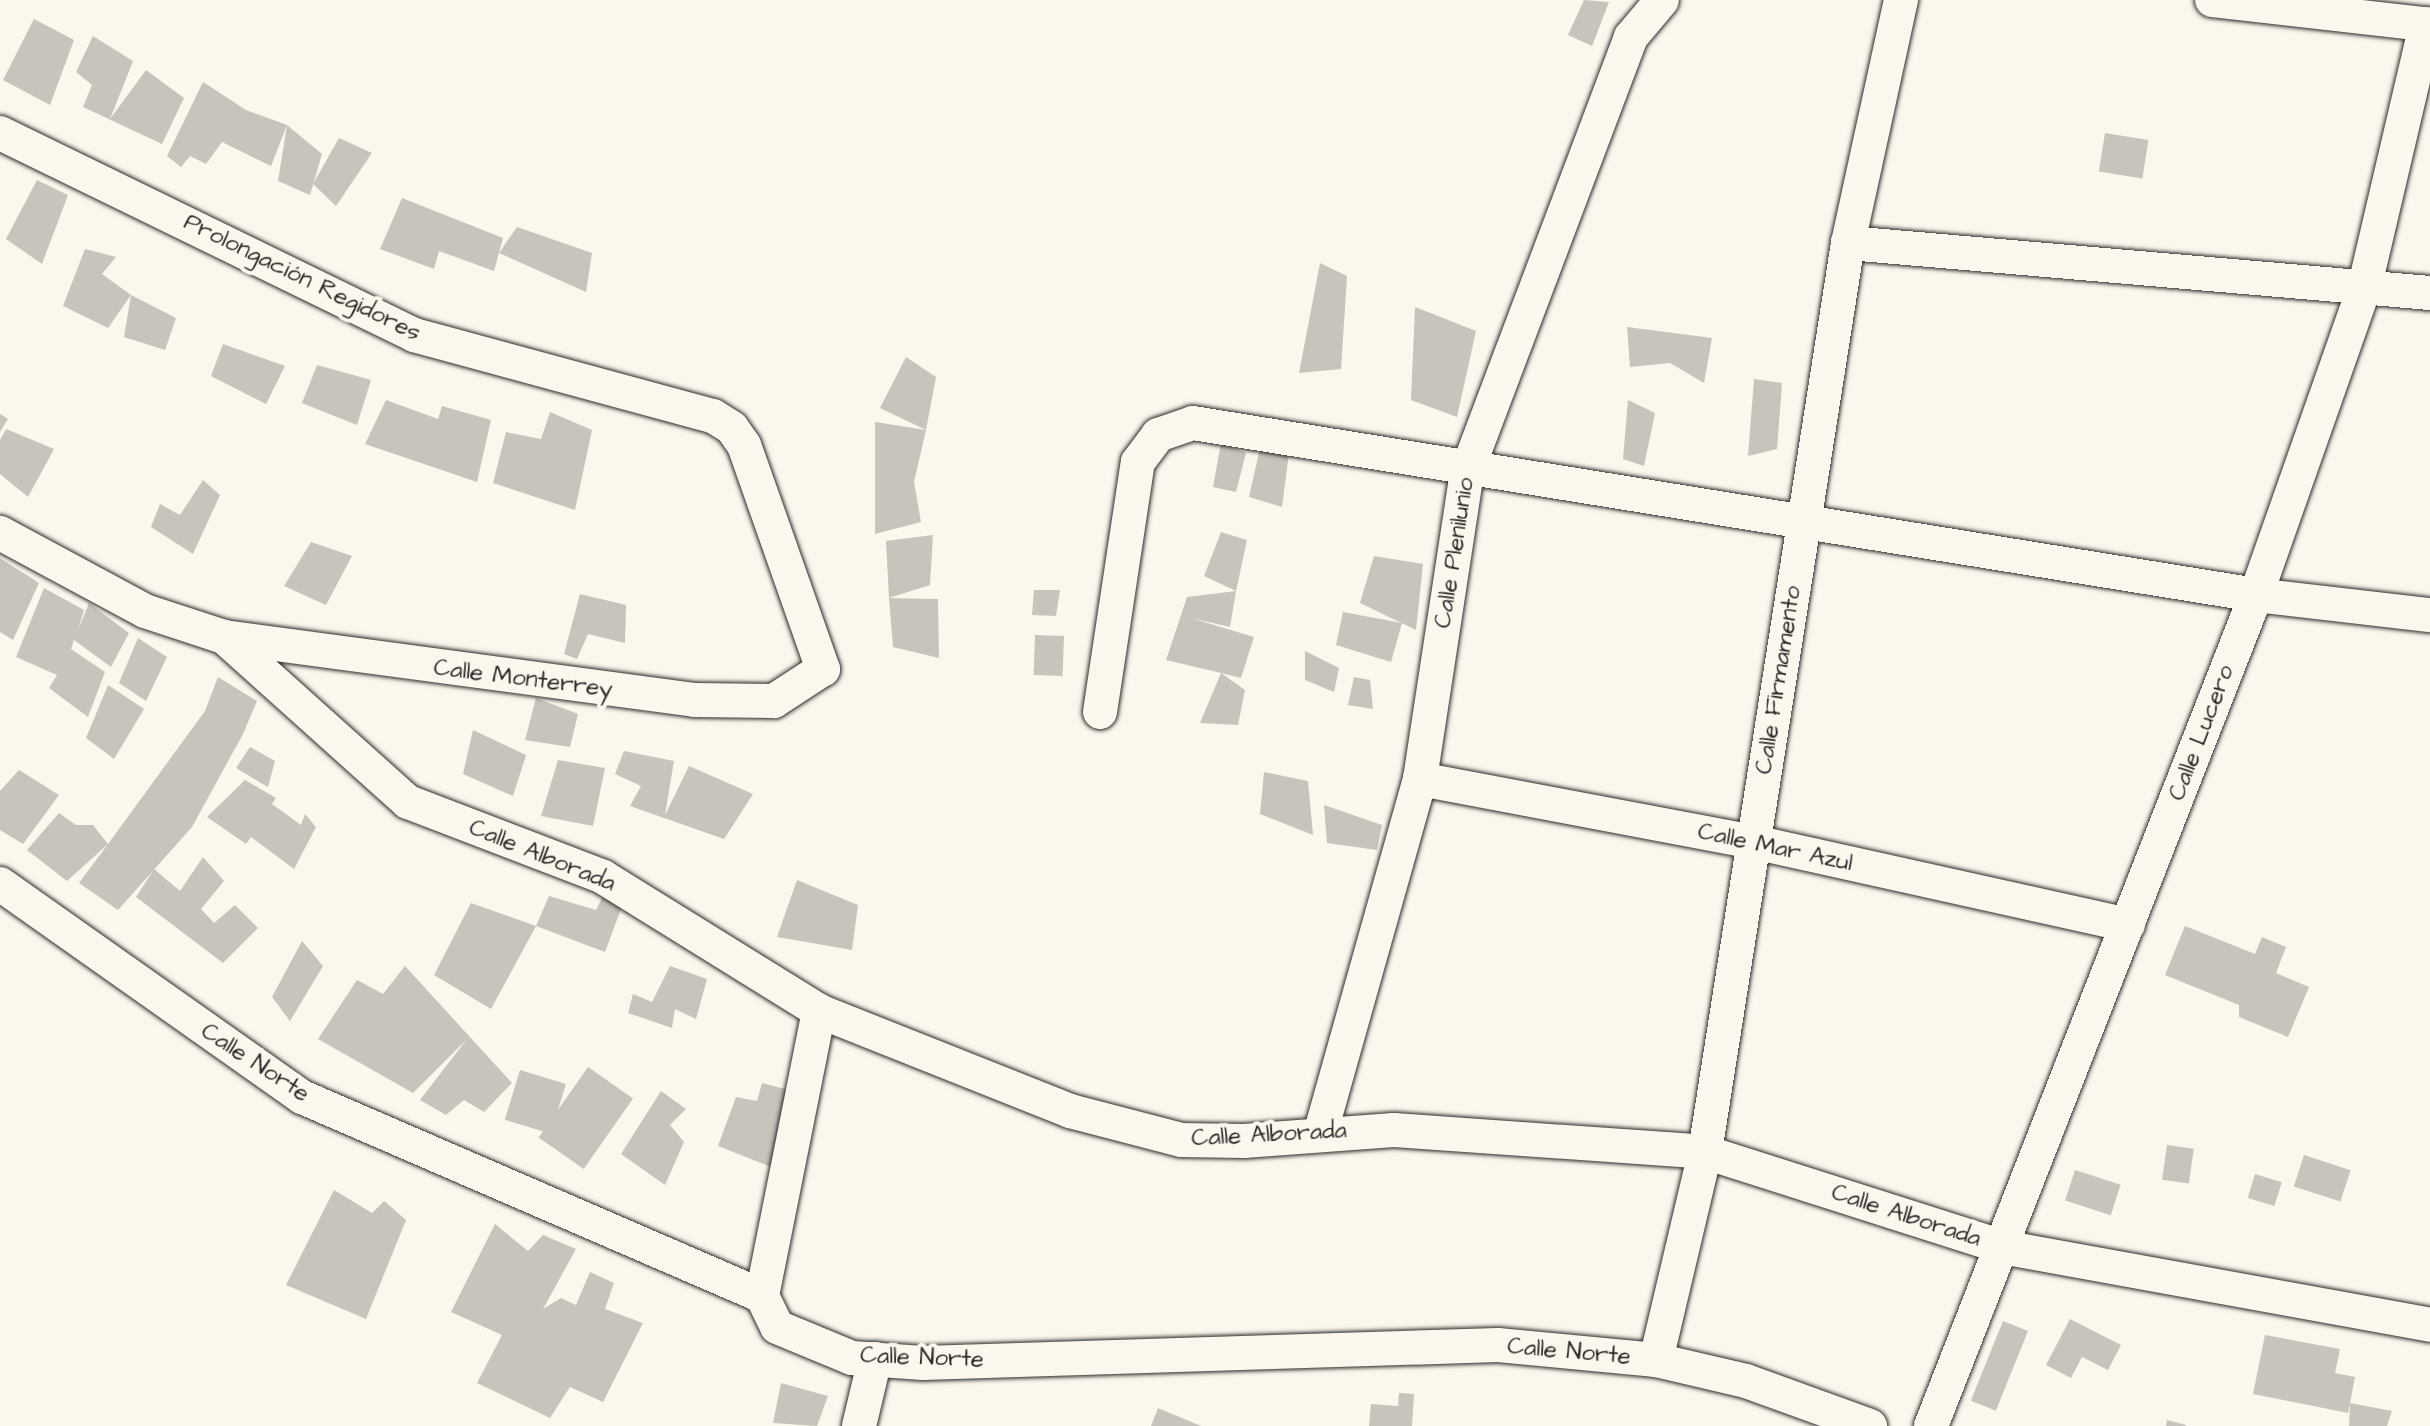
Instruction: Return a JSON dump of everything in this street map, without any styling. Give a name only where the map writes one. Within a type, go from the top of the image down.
[{"type":"street","name":"Calle Plenilunio","points":[[1321,1131],[1420,779],[1467,471],[1631,37],[1662,0]]},
{"type":"street","name":"Calle Firmamento","points":[[1656,1360],[1705,1152],[1848,243],[1901,0]]},
{"type":"street","points":[[2212,0],[2428,24]]},
{"type":"street","name":"Calle Lucero","points":[[1931,1426],[2256,595],[2365,285],[2428,24]]},
{"type":"street","name":"Prolongación Regidores","points":[[0,133],[414,335],[713,416],[732,428],[744,445]]},
{"type":"street","points":[[1848,243],[2365,285],[2430,293]]},
{"type":"street","points":[[1100,712],[1138,462],[1158,435],[1193,423],[1467,471],[1804,518],[2256,595],[2430,615]]},
{"type":"street","name":"Calle Monterrey","points":[[0,533],[145,611],[224,637],[695,700],[774,701],[823,669],[744,445]]},
{"type":"street","name":"Calle Alborada","points":[[224,637],[408,802],[603,877],[819,1011],[1070,1111],[1181,1140],[1244,1141],[1321,1131],[1394,1130],[1705,1152],[2002,1247],[2430,1325]]},
{"type":"street","name":"Calle Mar Azul","points":[[1420,779],[1754,842],[2128,925]]},
{"type":"street","name":"Calle Norte","points":[[0,884],[302,1097],[762,1296],[777,1327],[852,1358],[923,1363],[1498,1345],[1656,1360],[1746,1381],[1870,1426]]},
{"type":"street","points":[[762,1296],[819,1011]]},
{"type":"street","points":[[859,1426],[875,1359]]},
{"type":"building","points":[[1584,0],[1609,2],[1592,46],[1568,35]]},
{"type":"building","points":[[34,19],[74,40],[50,105],[3,80]]},
{"type":"building","points":[[93,36],[133,61],[110,119],[146,70],[184,98],[162,144],[83,107],[92,85],[76,72]]},
{"type":"building","points":[[203,82],[246,110],[287,125],[271,166],[222,142],[206,164],[190,156],[181,167],[167,156]]},
{"type":"building","points":[[287,125],[322,154],[310,195],[278,181]]},
{"type":"building","points":[[2105,133],[2148,140],[2142,178],[2099,172]]},
{"type":"building","points":[[339,138],[372,153],[336,206],[313,184]]},
{"type":"building","points":[[37,180],[68,195],[42,264],[6,239]]},
{"type":"building","points":[[402,198],[503,238],[494,271],[439,251],[434,269],[380,249]]},
{"type":"building","points":[[517,227],[592,253],[586,292],[499,253]]},
{"type":"building","points":[[85,249],[116,257],[102,274],[131,295],[108,328],[63,306]]},
{"type":"building","points":[[1320,263],[1347,276],[1341,369],[1299,373]]},
{"type":"building","points":[[131,295],[176,318],[165,350],[124,337]]},
{"type":"building","points":[[1415,307],[1476,331],[1457,417],[1411,400]]},
{"type":"building","points":[[1627,327],[1712,338],[1704,383],[1670,363],[1630,367]]},
{"type":"building","points":[[223,344],[285,366],[266,404],[211,376]]},
{"type":"building","points":[[906,357],[936,377],[926,430],[880,408]]},
{"type":"building","points":[[317,365],[371,380],[357,425],[302,403]]},
{"type":"building","points":[[1754,379],[1782,383],[1777,449],[1748,456]]},
{"type":"building","points":[[386,400],[438,419],[442,406],[491,420],[477,482],[365,444]]},
{"type":"building","points":[[1628,400],[1655,413],[1644,466],[1623,459]]},
{"type":"building","points":[[550,412],[592,430],[575,510],[493,483],[506,432],[541,439]]},
{"type":"building","points":[[0,414],[8,419],[0,432]]},
{"type":"building","points":[[875,422],[926,430],[914,482],[921,522],[875,534]]},
{"type":"building","points":[[6,429],[54,449],[28,497],[0,474],[0,440]]},
{"type":"building","points":[[1221,443],[1246,453],[1236,492],[1213,487]]},
{"type":"building","points":[[1260,448],[1289,453],[1282,507],[1249,497]]},
{"type":"building","points":[[203,480],[220,495],[193,554],[151,527],[160,504],[180,515]]},
{"type":"building","points":[[1221,532],[1247,540],[1236,591],[1204,576]]},
{"type":"building","points":[[933,535],[930,585],[889,598],[886,541]]},
{"type":"building","points":[[311,542],[352,556],[326,605],[284,586]]},
{"type":"building","points":[[1374,556],[1423,564],[1416,630],[1360,603]]},
{"type":"building","points":[[0,558],[39,583],[13,640],[0,632]]},
{"type":"building","points":[[44,588],[84,610],[78,630],[89,603],[129,633],[111,667],[74,640],[71,649],[105,672],[88,717],[49,688],[57,675],[16,657]]},
{"type":"building","points":[[1034,590],[1060,590],[1056,616],[1032,615]]},
{"type":"building","points":[[1236,591],[1230,627],[1191,618],[1254,637],[1241,678],[1166,660],[1187,597]]},
{"type":"building","points":[[580,594],[626,605],[625,643],[588,634],[577,659],[564,654]]},
{"type":"building","points":[[889,598],[938,599],[939,658],[893,647]]},
{"type":"building","points":[[1343,612],[1402,623],[1391,662],[1336,645]]},
{"type":"building","points":[[1035,635],[1064,636],[1063,676],[1034,675]]},
{"type":"building","points":[[138,638],[167,657],[146,701],[119,683]]},
{"type":"building","points":[[1305,651],[1339,668],[1334,692],[1305,680]]},
{"type":"building","points":[[1221,673],[1245,690],[1238,725],[1200,723]]},
{"type":"building","points":[[218,677],[257,701],[243,734],[192,827],[118,910],[79,883],[205,711]]},
{"type":"building","points":[[1354,677],[1370,680],[1373,709],[1348,705]]},
{"type":"building","points":[[108,685],[144,709],[114,759],[86,738]]},
{"type":"building","points":[[536,698],[578,714],[570,747],[525,740]]},
{"type":"building","points":[[473,730],[526,755],[513,796],[463,774]]},
{"type":"building","points":[[250,747],[275,761],[268,787],[236,768]]},
{"type":"building","points":[[624,751],[674,761],[665,815],[689,766],[753,794],[724,839],[630,806],[641,786],[615,774]]},
{"type":"building","points":[[558,760],[605,768],[593,826],[541,816]]},
{"type":"building","points":[[19,770],[59,795],[23,844],[0,830],[0,791]]},
{"type":"building","points":[[1264,772],[1308,781],[1313,835],[1260,814]]},
{"type":"building","points":[[245,780],[276,798],[272,804],[301,825],[305,814],[316,827],[294,869],[251,837],[246,844],[207,817]]},
{"type":"building","points":[[1324,805],[1382,825],[1377,850],[1327,843]]},
{"type":"building","points":[[59,813],[76,825],[93,825],[108,844],[67,881],[27,850]]},
{"type":"building","points":[[203,857],[224,881],[201,909],[214,923],[235,905],[258,928],[223,963],[136,897],[154,869],[180,891]]},
{"type":"building","points":[[797,880],[858,905],[852,950],[777,937]]},
{"type":"building","points":[[604,894],[621,909],[605,952],[536,926],[549,896],[596,910]]},
{"type":"building","points":[[471,903],[536,926],[491,1009],[434,975]]},
{"type":"building","points":[[2185,926],[2255,954],[2262,937],[2286,947],[2276,973],[2309,987],[2288,1037],[2239,1017],[2239,1005],[2165,975]]},
{"type":"building","points":[[302,941],[323,966],[290,1021],[272,997]]},
{"type":"building","points":[[405,966],[512,1083],[484,1112],[464,1100],[446,1115],[420,1100],[467,1039],[413,1093],[318,1039],[357,980],[383,994]]},
{"type":"building","points":[[670,966],[707,979],[696,1019],[675,1009],[672,1028],[628,1013],[633,994],[652,1002]]},
{"type":"building","points":[[588,1067],[633,1099],[584,1169],[539,1137]]},
{"type":"building","points":[[520,1070],[566,1084],[551,1134],[505,1120]]},
{"type":"building","points":[[762,1083],[789,1090],[776,1169],[718,1146],[736,1097],[757,1101]]},
{"type":"building","points":[[661,1091],[686,1109],[670,1125],[684,1142],[665,1185],[621,1154]]},
{"type":"building","points":[[2167,1145],[2194,1149],[2189,1183],[2162,1180]]},
{"type":"building","points":[[2304,1155],[2351,1170],[2340,1202],[2294,1186]]},
{"type":"building","points":[[2075,1170],[2121,1185],[2111,1215],[2065,1200]]},
{"type":"building","points":[[2255,1174],[2282,1182],[2274,1206],[2248,1198]]},
{"type":"building","points":[[334,1190],[372,1213],[384,1201],[406,1220],[366,1319],[286,1285]]},
{"type":"building","points":[[495,1224],[528,1251],[543,1235],[576,1249],[543,1309],[561,1298],[576,1305],[590,1272],[614,1283],[605,1309],[643,1323],[603,1402],[570,1387],[550,1418],[477,1383],[502,1335],[451,1312]]},
{"type":"building","points":[[2070,1319],[2121,1345],[2108,1370],[2082,1357],[2071,1378],[2046,1365]]},
{"type":"building","points":[[2003,1321],[2028,1331],[1996,1411],[1971,1401]]},
{"type":"building","points":[[2265,1335],[2340,1349],[2335,1373],[2355,1377],[2348,1413],[2253,1394]]},
{"type":"building","points":[[781,1383],[828,1396],[817,1426],[773,1423]]},
{"type":"building","points":[[1399,1393],[1414,1394],[1412,1426],[1369,1426],[1371,1404],[1398,1406]]},
{"type":"building","points":[[2350,1403],[2392,1411],[2387,1426],[2349,1426]]},
{"type":"building","points":[[1158,1408],[1201,1426],[1151,1426]]},
{"type":"building","points":[[2167,1420],[2186,1425],[2186,1426],[2166,1426]]}]
